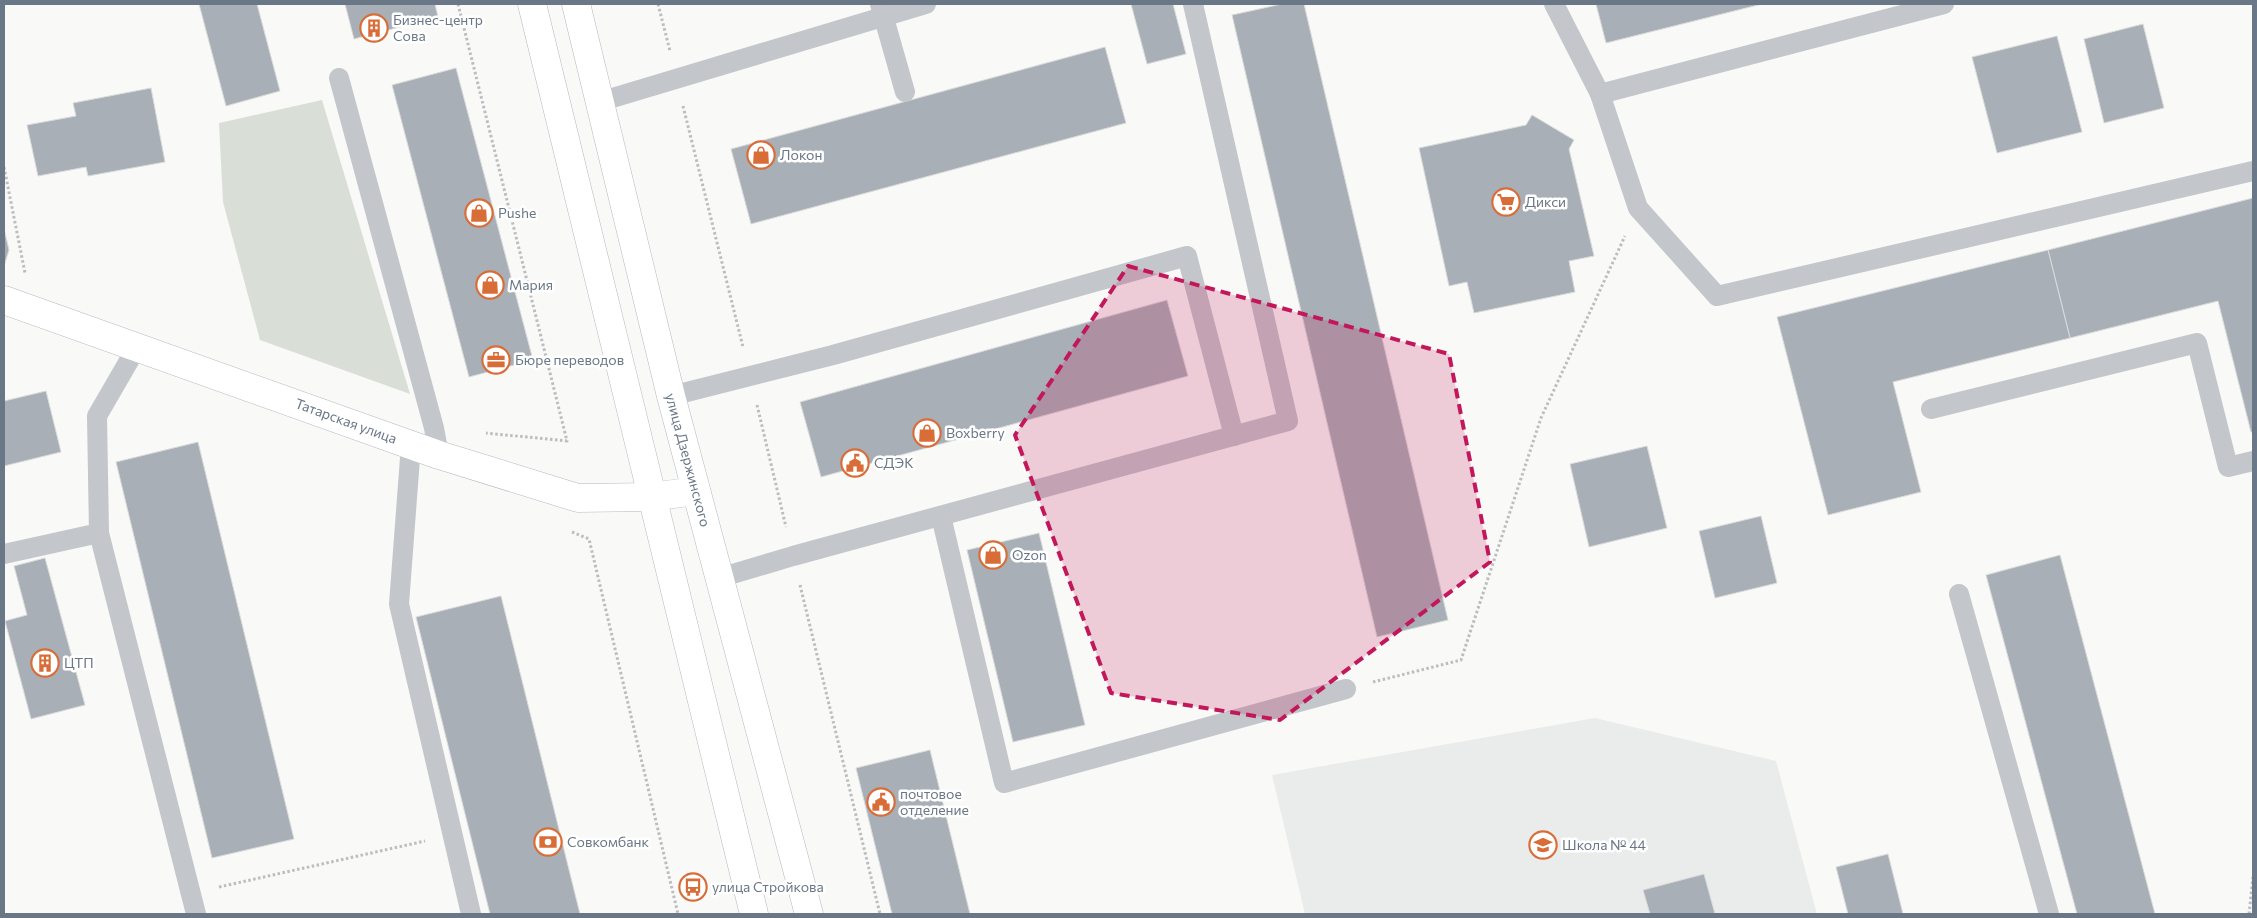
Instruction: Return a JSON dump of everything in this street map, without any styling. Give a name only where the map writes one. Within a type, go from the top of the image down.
[{"type":"main road","points":[[532,4],[754,914]]},
{"type":"main road","name":"улица Дзержинского","points":[[576,4],[671,396],[809,914]]},
{"type":"main road","name":"Татарская улица","points":[[4,300],[439,455],[578,498],[651,497],[696,491]]},
{"type":"lane","points":[[599,102],[676,79],[882,10],[926,4]]},
{"type":"lane","points":[[719,578],[793,556],[1288,421],[1193,4]]},
{"type":"lane","points":[[1554,4],[1600,94],[1638,208],[1717,296],[2253,170]]},
{"type":"lane","points":[[1600,94],[1944,4]]},
{"type":"lane","points":[[882,10],[905,92]]},
{"type":"lane","points":[[339,78],[434,428],[439,455]]},
{"type":"lane","points":[[671,396],[750,374],[833,355],[1187,256],[1234,436]]},
{"type":"lane","points":[[1931,409],[2197,343],[2228,467],[2253,461]]},
{"type":"lane","points":[[138,347],[97,416],[99,533],[196,914]]},
{"type":"lane","points":[[411,445],[399,604],[471,914]]},
{"type":"lane","points":[[941,516],[1004,783],[1346,689]]},
{"type":"lane","points":[[4,554],[99,533]]},
{"type":"lane","points":[[1959,594],[2049,914]]},
{"type":"path","points":[[458,4],[567,441]]},
{"type":"path","points":[[658,4],[750,374],[880,914]]},
{"type":"path","points":[[4,167],[27,278]]},
{"type":"path","points":[[1346,689],[1461,660],[1541,418],[1638,208]]},
{"type":"path","points":[[589,539],[678,914]]},
{"type":"path","points":[[191,893],[452,835]]},
{"type":"path","points":[[2249,914],[2253,877]]},
{"type":"highlighted area","points":[[1128,266],[1449,354],[1490,562],[1280,720],[1111,693],[1015,435]]},
{"type":"shaded area","points":[[322,100],[410,394],[260,340],[223,202],[219,123]]},
{"type":"shaded area","name":"Школа № 44","points":[[1595,718],[1776,761],[1817,914],[1305,914],[1272,775]]},
{"type":"building","points":[[199,4],[257,4],[280,91],[226,106]]},
{"type":"building","name":"Бизнес-центр Сова","points":[[345,4],[435,4],[438,17],[354,39]]},
{"type":"building","points":[[1131,4],[1173,4],[1186,54],[1147,64]]},
{"type":"building","points":[[1282,4],[1304,4],[1448,620],[1377,637],[1232,15]]},
{"type":"building","points":[[1596,4],[1762,4],[1606,43]]},
{"type":"building","points":[[2143,24],[2164,108],[2104,123],[2084,39]]},
{"type":"building","points":[[2057,36],[2082,132],[1997,153],[1972,57]]},
{"type":"building","points":[[1105,47],[1126,123],[751,224],[731,149]]},
{"type":"building","points":[[456,68],[533,360],[469,377],[392,85]]},
{"type":"building","points":[[151,88],[165,162],[88,176],[86,167],[38,176],[27,125],[76,116],[73,103]]},
{"type":"building","name":"Дикси","points":[[1532,115],[1574,140],[1569,149],[1594,256],[1569,261],[1575,292],[1474,313],[1467,282],[1449,286],[1419,148],[1526,125]]},
{"type":"building","points":[[2253,198],[2253,432],[2251,432],[2218,301],[2070,338],[2048,250]]},
{"type":"building","points":[[4,229],[9,250],[4,266]]},
{"type":"building","points":[[2048,250],[2070,338],[1893,382],[1921,492],[1828,515],[1777,317]]},
{"type":"building","points":[[1167,300],[1188,376],[821,477],[800,402]]},
{"type":"building","points":[[46,391],[61,452],[4,466],[4,401]]},
{"type":"building","points":[[198,442],[294,839],[212,858],[116,462]]},
{"type":"building","points":[[1647,446],[1667,528],[1589,547],[1570,464]]},
{"type":"building","points":[[1761,516],[1777,583],[1715,598],[1699,531]]},
{"type":"building","points":[[1039,533],[1085,725],[1013,742],[967,550]]},
{"type":"building","points":[[2060,555],[2155,914],[2077,914],[1986,575]]},
{"type":"building","name":"ЦТП","points":[[45,558],[85,705],[31,719],[5,621],[27,615],[14,566]]},
{"type":"building","points":[[501,596],[580,914],[490,914],[416,617]]},
{"type":"building","points":[[930,750],[970,914],[892,914],[856,768]]},
{"type":"building","points":[[1888,854],[1903,914],[1848,914],[1836,867]]},
{"type":"building","points":[[1704,874],[1715,914],[1650,914],[1643,890]]},
{"type":"place","name":"Бизнес-центр Сова","points":[[374,28]]},
{"type":"place","name":"Локон","points":[[761,155]]},
{"type":"place","name":"Дикси","points":[[1506,202]]},
{"type":"place","name":"Pushe","points":[[479,213]]},
{"type":"place","name":"Мария","points":[[490,285]]},
{"type":"place","name":"Бюре переводов","points":[[496,360]]},
{"type":"place","name":"Boxberry","points":[[927,433]]},
{"type":"place","name":"СДЭК","points":[[855,463]]},
{"type":"place","name":"Ozon","points":[[993,555]]},
{"type":"place","name":"ЦТП","points":[[45,663]]},
{"type":"place","name":"почтовое отделение","points":[[881,802]]},
{"type":"place","name":"Совкомбанк","points":[[548,842]]},
{"type":"place","name":"Школа № 44","points":[[1543,845]]},
{"type":"place","name":"улица Стройкова","points":[[693,887]]}]
